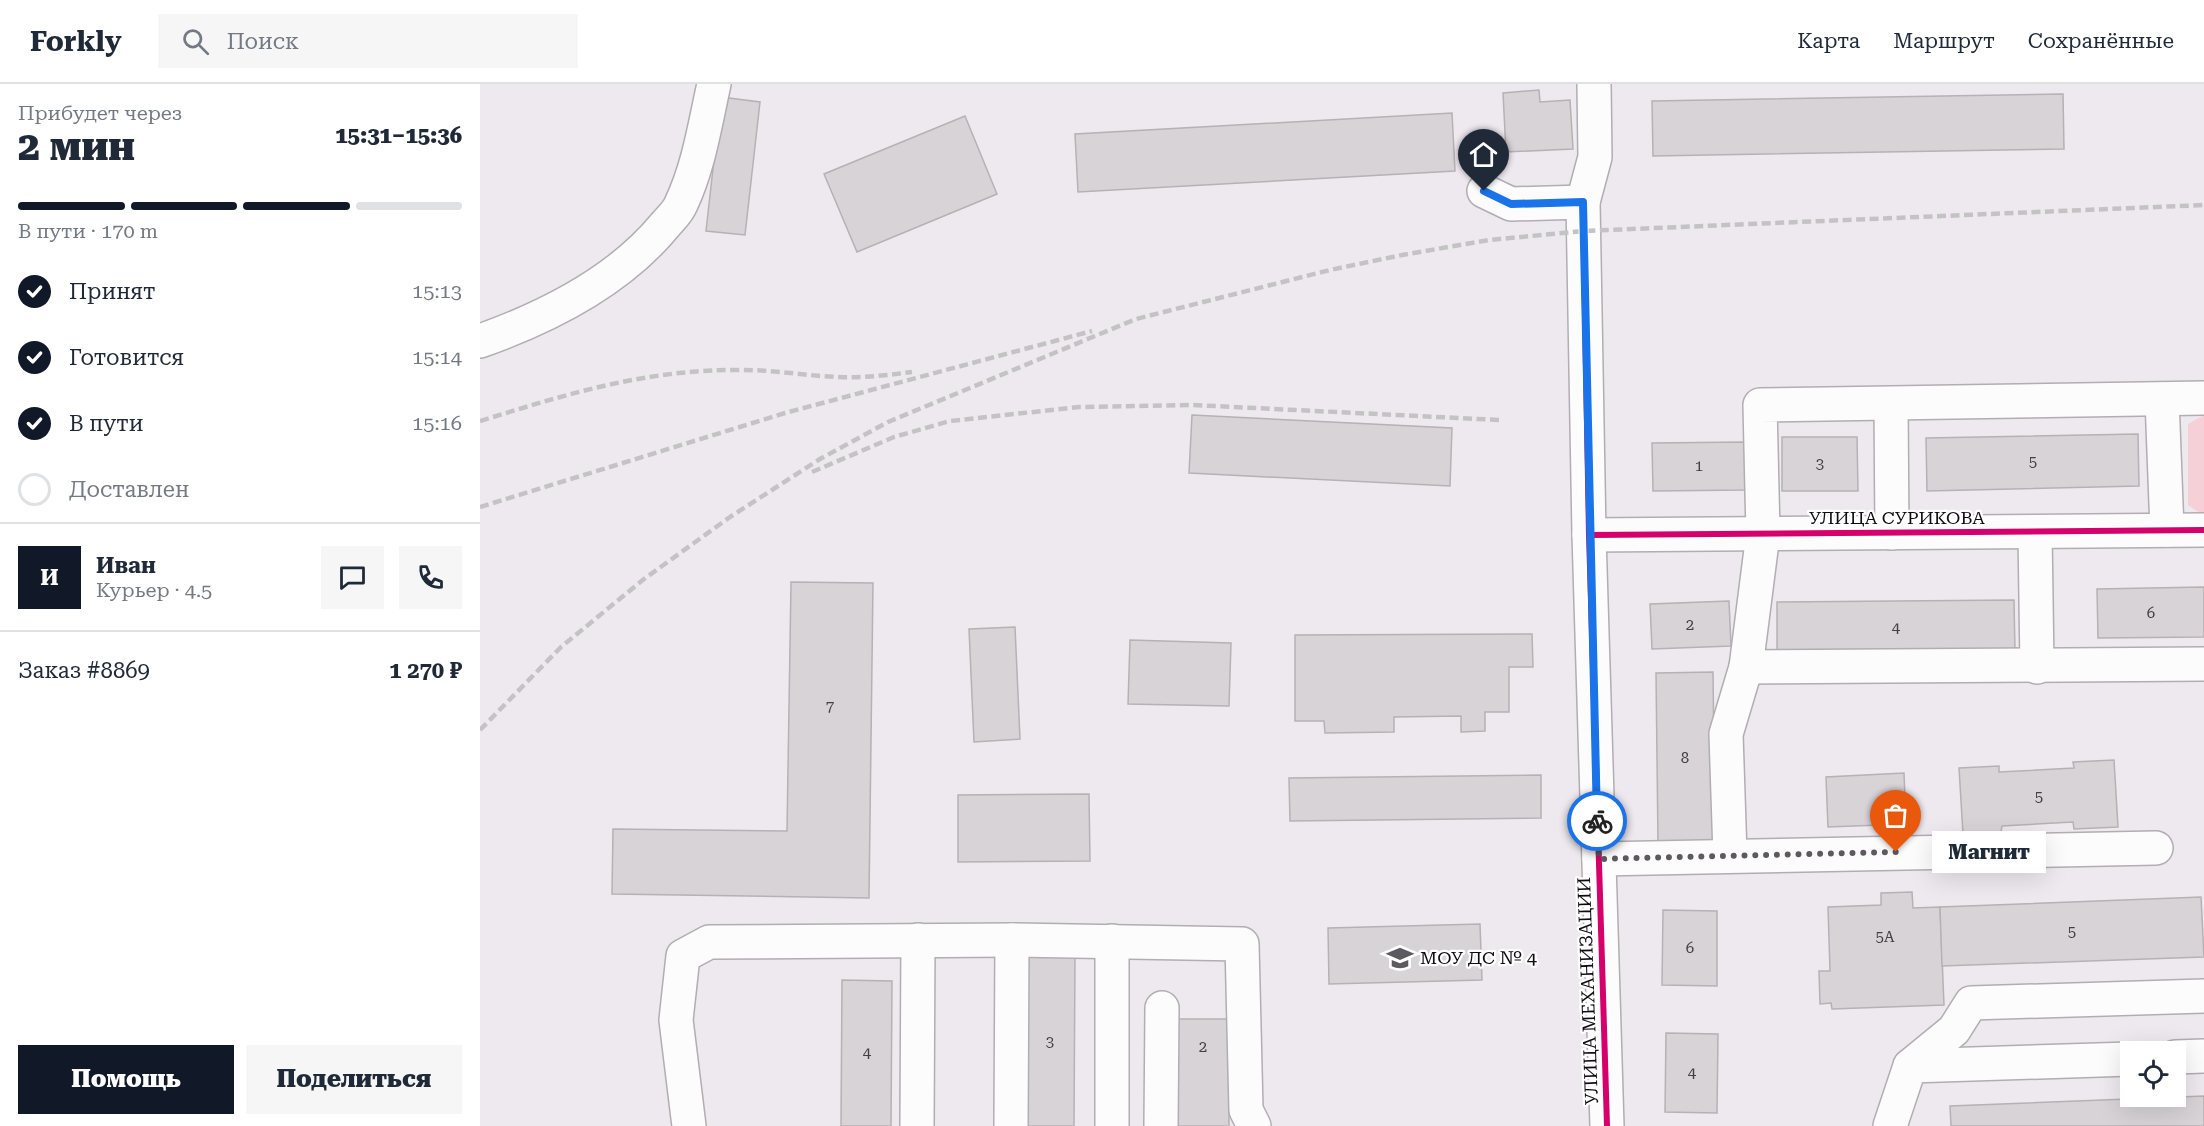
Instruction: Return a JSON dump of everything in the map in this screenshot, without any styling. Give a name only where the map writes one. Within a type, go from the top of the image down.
[{"type":"street","points":[[480,341],[572,301],[651,242],[680,207],[694,172],[714,84]]},
{"type":"street","name":"УЛИЦА МЕХАНИЗАЦИИ","points":[[1594,84],[1595,157],[1583,202],[1589,535],[1608,1126]]},
{"type":"street","points":[[1484,191],[1511,204],[1583,202]]},
{"type":"street","points":[[1730,855],[1726,734],[1746,667],[1763,534],[1760,405],[2204,398]]},
{"type":"street","points":[[2162,399],[2167,530]]},
{"type":"street","points":[[1891,404],[1892,533]]},
{"type":"street","name":"УЛИЦА СУРИКОВА","points":[[1589,535],[2204,530]]},
{"type":"street","points":[[2035,532],[2037,667]]},
{"type":"street","points":[[1746,667],[2037,667],[2204,664]]},
{"type":"street","points":[[1599,859],[2156,848]]},
{"type":"street","points":[[917,1126],[918,940]]},
{"type":"street","points":[[689,1126],[676,1020],[683,956],[709,942],[918,940],[1242,944],[1246,1110],[1254,1126]]},
{"type":"street","points":[[1011,1126],[1012,940]]},
{"type":"street","points":[[1112,941],[1112,1126]]},
{"type":"street","points":[[1890,1126],[1910,1066],[1953,1030],[1971,1003],[2204,996]]},
{"type":"street","points":[[1161,1126],[1162,1008]]},
{"type":"street","points":[[2186,1057],[2204,1056]]},
{"type":"street","points":[[1910,1066],[2120,1059]]},
{"type":"shaded area","points":[[2204,415],[2204,516],[2188,505],[2188,424]]},
{"type":"building","points":[[1539,90],[1540,102],[1570,100],[1573,149],[1506,152],[1503,93]]},
{"type":"building","points":[[2063,94],[2064,149],[1653,156],[1652,101]]},
{"type":"building","points":[[721,97],[760,102],[745,235],[706,231]]},
{"type":"building","points":[[1452,113],[1455,171],[1078,192],[1075,134]]},
{"type":"building","points":[[965,116],[997,194],[857,252],[824,174]]},
{"type":"building","points":[[1192,415],[1452,428],[1450,486],[1189,473]]},
{"type":"building","points":[[2138,434],[2139,486],[1927,491],[1926,438]]},
{"type":"building","points":[[1782,437],[1857,437],[1858,491],[1782,491]]},
{"type":"building","points":[[1745,442],[1746,490],[1653,491],[1652,443]]},
{"type":"building","points":[[791,582],[873,583],[869,898],[612,894],[613,829],[787,831]]},
{"type":"building","points":[[2204,587],[2204,637],[2098,638],[2097,589]]},
{"type":"building","points":[[2014,600],[2015,653],[1777,656],[1777,602]]},
{"type":"building","points":[[1729,601],[1731,646],[1652,649],[1650,604]]},
{"type":"building","points":[[1015,627],[1020,739],[974,742],[969,629]]},
{"type":"building","points":[[1532,634],[1533,667],[1509,667],[1509,712],[1485,712],[1485,731],[1461,732],[1461,716],[1394,717],[1394,732],[1325,733],[1324,721],[1295,721],[1295,635]]},
{"type":"building","points":[[1130,640],[1231,643],[1229,706],[1128,704]]},
{"type":"building","points":[[1713,672],[1715,842],[1658,843],[1656,673]]},
{"type":"building","points":[[2114,760],[2118,827],[2074,829],[2073,822],[2002,826],[2001,832],[1963,834],[1959,768],[1999,766],[1999,772],[2074,768],[2073,762]]},
{"type":"building","points":[[1904,773],[1906,824],[1828,827],[1826,777]]},
{"type":"building","points":[[1541,775],[1541,818],[1290,821],[1289,778]]},
{"type":"building","points":[[1089,794],[1090,861],[958,862],[958,795]]},
{"type":"building","points":[[1912,892],[1913,908],[1940,907],[1944,1005],[1832,1009],[1831,1003],[1820,1004],[1819,971],[1830,971],[1828,907],[1881,905],[1881,893]]},
{"type":"building","points":[[2201,897],[2204,957],[1942,966],[1940,907]]},
{"type":"building","points":[[1663,910],[1717,911],[1717,986],[1662,985]]},
{"type":"building","points":[[1480,924],[1482,980],[1329,984],[1328,928]]},
{"type":"building","points":[[1025,955],[1075,955],[1074,1126],[1024,1126]]},
{"type":"building","points":[[842,980],[892,981],[891,1126],[841,1126]]},
{"type":"building","points":[[1176,1019],[1229,1019],[1229,1126],[1176,1126]]},
{"type":"building","points":[[1666,1033],[1718,1034],[1717,1113],[1665,1112]]},
{"type":"building","points":[[2204,1096],[2204,1126],[1951,1126],[1950,1106],[2120,1099],[2120,1107],[2186,1107],[2186,1097]]},
{"type":"railway","points":[[480,730],[561,647],[644,579],[730,517],[820,459],[888,422],[1136,319],[1330,270],[1489,240],[1584,231],[2204,205]]},
{"type":"railway","points":[[480,507],[785,413],[1092,331]]},
{"type":"railway","points":[[480,421],[578,392],[641,378],[674,374],[744,370],[848,377],[912,372]]},
{"type":"railway","points":[[812,472],[894,437],[950,421],[1079,407],[1193,405],[1499,420]]},
{"type":"cycle path","points":[[1484,191],[1511,204],[1583,202],[1589,535],[1607,1126]]},
{"type":"cycle path","points":[[1589,535],[2204,530]]},
{"type":"way so far","points":[[1597,821],[1599,859],[1896,852]]},
{"type":"place","name":"Магнит","points":[[1896,852]]},
{"type":"place","name":"МОУ ДС № 4","points":[[1400,958]]},
{"type":"route","points":[[1484,191],[1511,204],[1583,202],[1597,821]]}]
